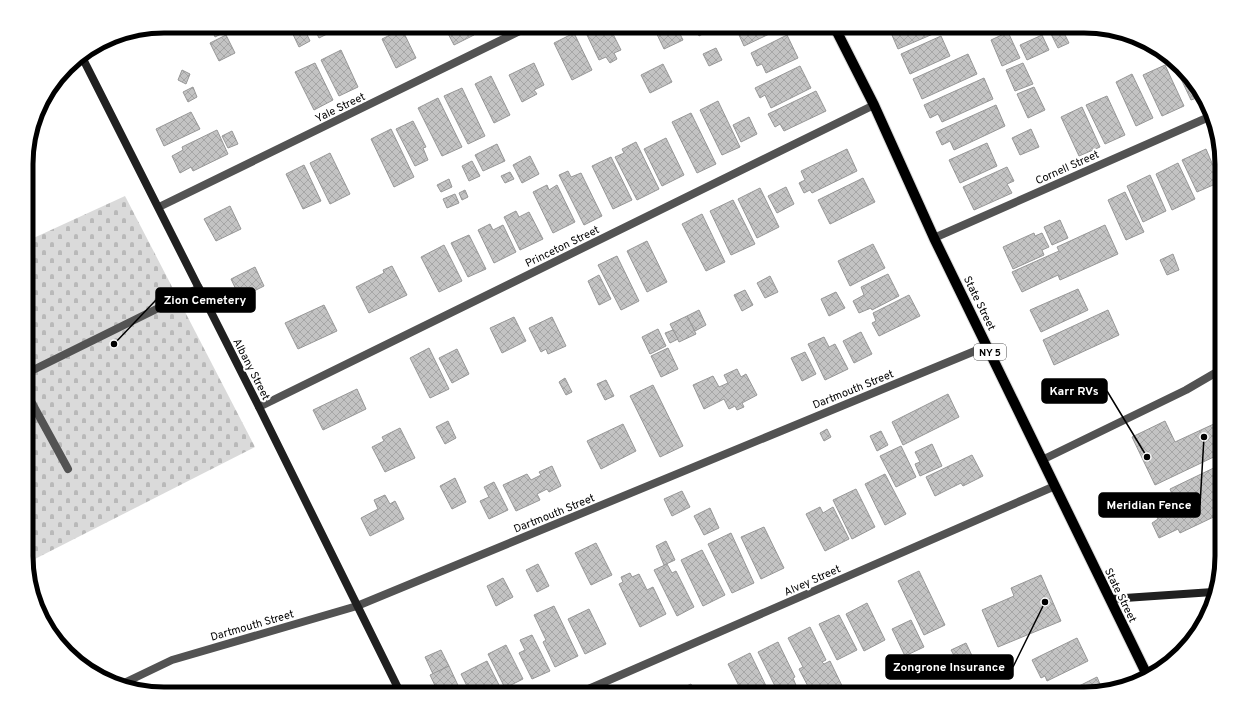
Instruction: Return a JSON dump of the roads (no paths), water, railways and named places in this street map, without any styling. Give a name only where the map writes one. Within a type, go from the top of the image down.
[{"type":"main road","name":"State Street","points":[[838,33],[874,105],[934,238],[1145,671]]},
{"type":"street","name":"Yale Street","points":[[159,207],[516,33]]},
{"type":"street","name":"Albany Street","points":[[84,61],[259,406],[398,687]]},
{"type":"street","name":"Princeton Street","points":[[259,406],[874,105]]},
{"type":"street","name":"Cornell Street","points":[[934,238],[1207,118]]},
{"type":"street","points":[[33,370],[199,288]]},
{"type":"street","name":"Dartmouth Street","points":[[127,682],[172,660],[357,606],[987,346]]},
{"type":"street","points":[[1042,460],[1186,390],[1215,373]]},
{"type":"street","points":[[33,405],[68,469]]},
{"type":"street","name":"Alvey Street","points":[[593,687],[1055,486]]},
{"type":"street","points":[[1110,599],[1210,592]]},
{"type":"place","name":"Zion Cemetery","points":[[114,344]]},
{"type":"place","name":"Meridian Fence","points":[[1204,437]]},
{"type":"place","name":"Karr RVs","points":[[1147,457]]},
{"type":"place","name":"Zongrone Insurance","points":[[1045,602]]}]
